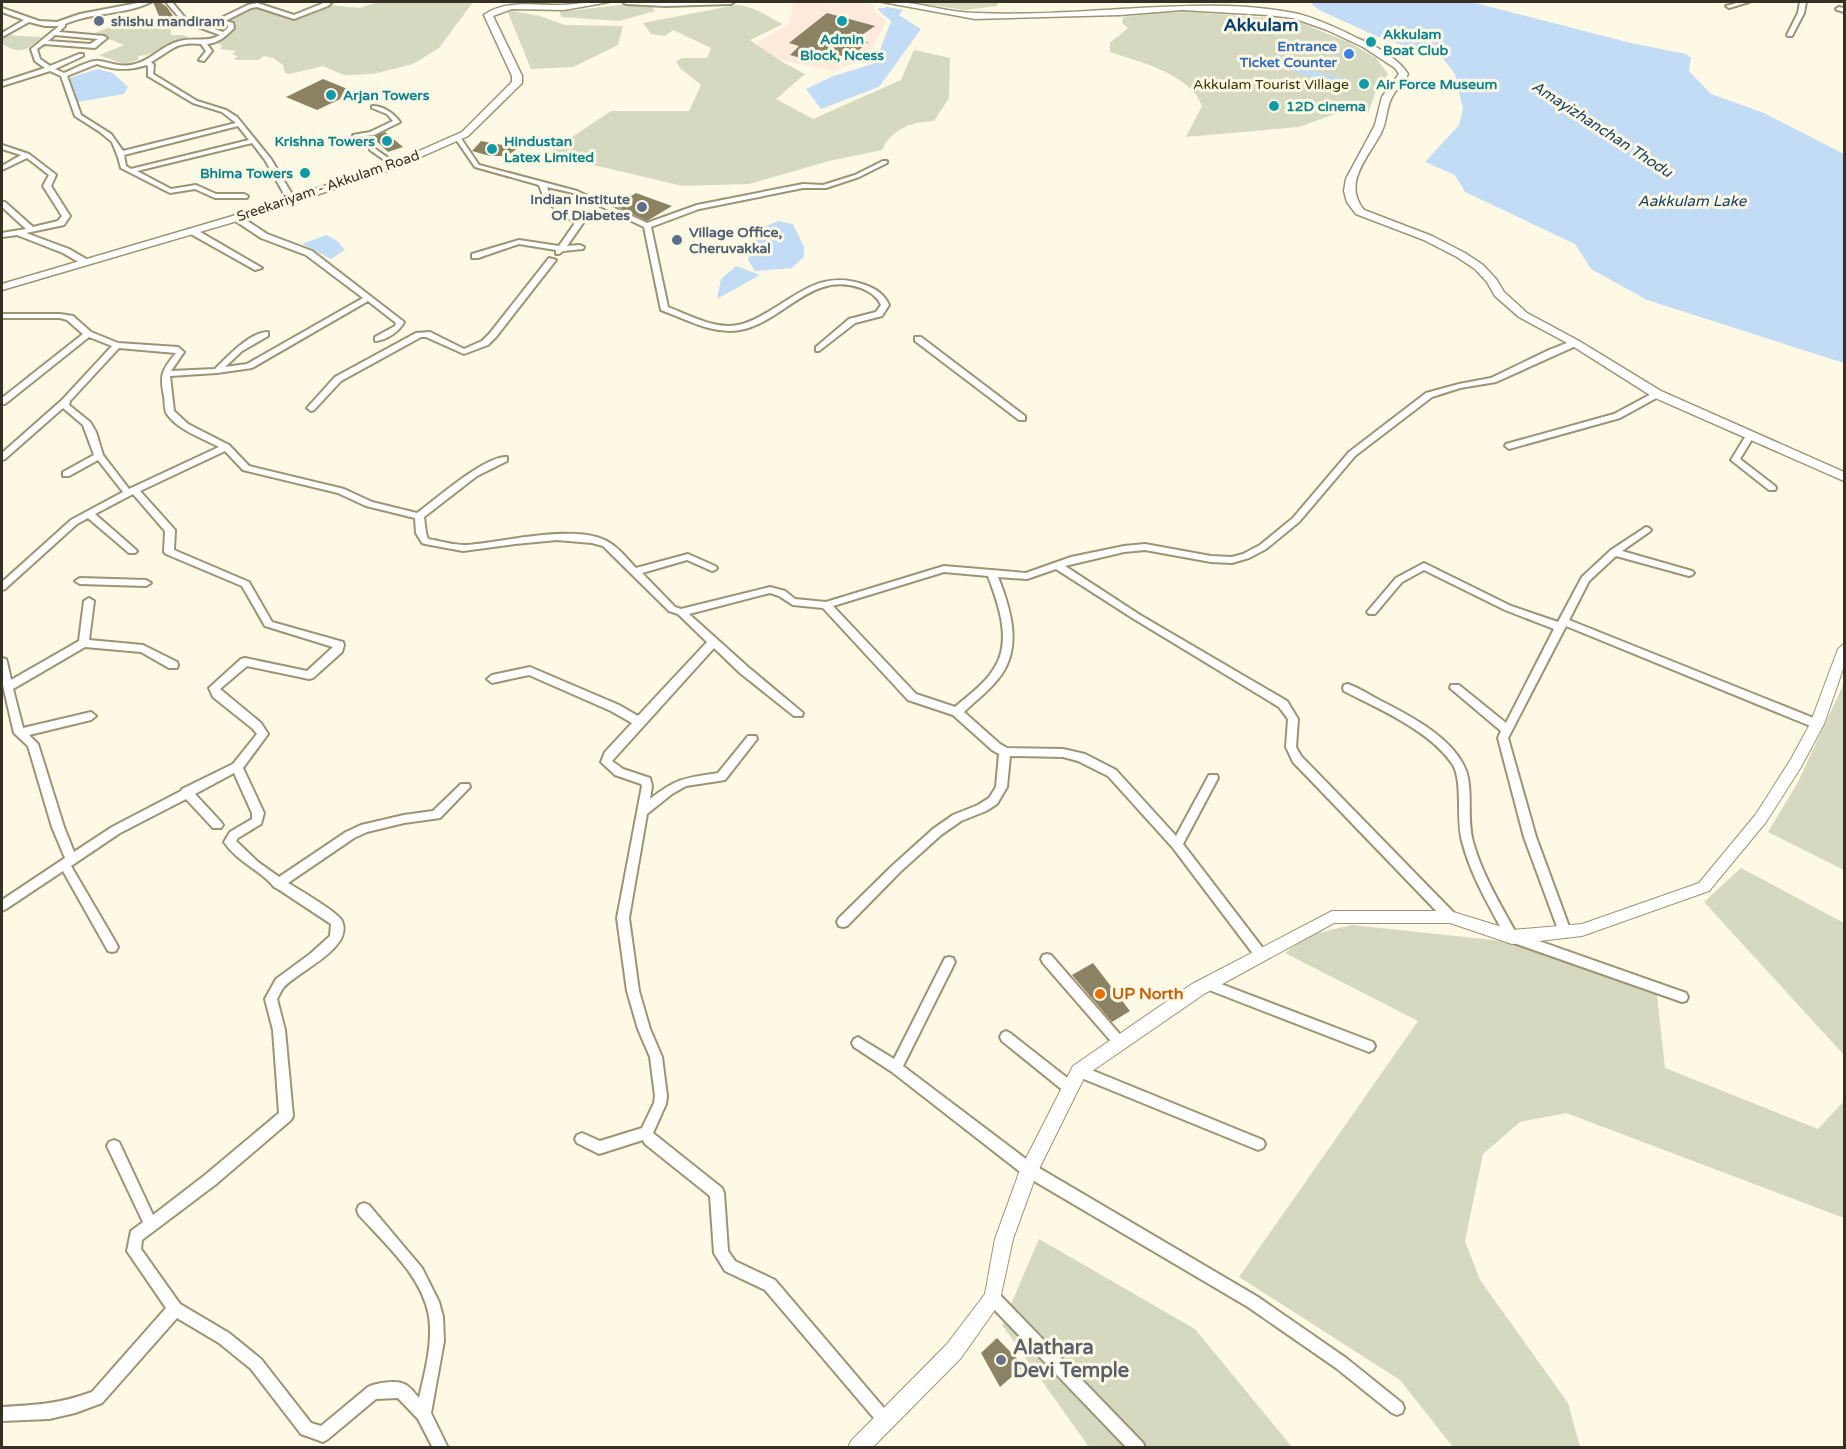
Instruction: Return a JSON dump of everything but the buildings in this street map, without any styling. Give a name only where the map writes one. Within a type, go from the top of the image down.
[{"type":"main road","name":"Sreekariyam - Akkulam Road","points":[[2,287],[292,201],[395,165],[458,138],[472,129],[516,83],[517,76],[488,15],[493,10],[516,6],[558,8],[605,2]]},
{"type":"main road","points":[[887,2],[975,16],[1120,12],[1172,7],[1258,11],[1294,16],[1329,28],[1366,45],[1398,66],[1404,74],[1386,98],[1380,126],[1362,154],[1349,184],[1348,193],[1354,207],[1370,217],[1428,238],[1470,261],[1492,281],[1499,294],[1523,315],[1575,343],[1657,394],[1845,477]]},
{"type":"street","points":[[97,62],[64,75],[43,66],[34,55],[34,49],[76,17],[148,2]]},
{"type":"street","points":[[169,2],[184,20],[225,35]]},
{"type":"street","points":[[81,55],[110,68],[126,69],[146,62],[179,42],[204,44],[225,35],[232,26],[219,21],[250,6],[257,5],[298,16],[329,2]]},
{"type":"street","points":[[626,2],[665,4],[731,2]]},
{"type":"street","points":[[1730,6],[1746,2]]},
{"type":"street","points":[[1790,35],[1802,13],[1803,2]]},
{"type":"street","points":[[2,10],[17,14],[27,21],[63,25]]},
{"type":"street","points":[[2,35],[27,21]]},
{"type":"street","points":[[2,84],[49,69],[81,55],[104,38],[55,33]]},
{"type":"street","points":[[42,42],[93,45],[116,39]]},
{"type":"street","points":[[202,60],[209,51],[204,44]]},
{"type":"street","points":[[146,62],[151,65],[150,75],[160,82],[195,102],[224,111],[240,124],[268,159],[292,201]]},
{"type":"street","points":[[64,75],[78,116],[110,137],[122,153],[123,167],[170,191],[196,187],[215,196],[244,196]]},
{"type":"street","points":[[355,136],[372,134],[397,122],[389,113],[374,107]]},
{"type":"street","points":[[122,153],[240,124]]},
{"type":"street","points":[[458,138],[477,166],[574,192],[647,226],[697,207],[803,186],[824,187],[857,177],[885,162]]},
{"type":"street","points":[[130,171],[252,141]]},
{"type":"street","points":[[2,147],[27,155],[52,175],[47,186],[66,216],[61,223],[2,235]]},
{"type":"street","points":[[372,149],[395,165]]},
{"type":"street","points":[[2,168],[27,155]]},
{"type":"street","points":[[542,183],[548,199],[579,223],[560,251]]},
{"type":"street","points":[[2,204],[32,230]]},
{"type":"street","points":[[237,218],[264,236],[309,253],[400,324],[378,339]]},
{"type":"street","points":[[647,226],[664,308],[721,329],[730,330],[745,326],[816,286],[833,281],[864,286],[878,294],[885,305],[879,314],[852,321],[819,349]]},
{"type":"street","points":[[192,231],[258,268]]},
{"type":"street","points":[[18,233],[66,251],[85,262]]},
{"type":"street","points":[[474,256],[519,242],[560,251],[580,247]]},
{"type":"street","points":[[310,408],[338,379],[419,334],[427,334],[464,352],[485,343],[552,260]]},
{"type":"street","points":[[166,374],[242,368],[258,362],[368,298]]},
{"type":"street","points":[[2,316],[60,316],[70,318],[88,334],[117,345],[175,348],[180,352],[168,367],[164,382],[170,401],[170,412],[186,426],[226,447],[246,468],[341,491],[369,504],[419,516]]},
{"type":"street","points":[[2,402],[88,334]]},
{"type":"street","points":[[217,371],[239,349],[266,334]]},
{"type":"street","points":[[918,339],[1022,418]]},
{"type":"street","points":[[681,612],[770,590],[782,593],[793,602],[826,605],[944,569],[1027,576],[1071,560],[1145,547],[1211,559],[1232,560],[1246,556],[1263,547],[1296,520],[1352,453],[1429,396],[1459,386],[1493,380],[1575,343]]},
{"type":"street","points":[[2,457],[65,402],[117,345]]},
{"type":"street","points":[[1509,446],[1617,416],[1657,394]]},
{"type":"street","points":[[2,906],[116,830],[237,767],[262,734],[257,726],[217,694],[214,688],[245,662],[309,675],[338,649],[339,645],[268,624],[246,584],[169,552],[170,531],[99,456],[89,426],[69,411],[65,402]]},
{"type":"street","points":[[1750,436],[1735,460],[1772,488]]},
{"type":"street","points":[[2,587],[74,522],[131,491],[226,447]]},
{"type":"street","points":[[66,474],[99,456]]},
{"type":"street","points":[[419,516],[474,474],[504,459]]},
{"type":"street","points":[[89,514],[132,551]]},
{"type":"street","points":[[419,516],[425,541],[452,547],[463,548],[574,537],[596,538],[606,544],[672,609],[681,612],[744,670],[798,713]]},
{"type":"street","points":[[1565,932],[1530,837],[1503,738],[1584,579],[1614,552],[1646,530]]},
{"type":"street","points":[[1614,552],[1689,573]]},
{"type":"street","points":[[635,572],[688,557],[712,568]]},
{"type":"street","points":[[1059,566],[1137,617],[1283,704],[1293,719],[1290,747],[1297,759],[1450,917]]},
{"type":"street","points":[[1372,612],[1399,580],[1424,566],[1508,608],[1561,624],[1816,724]]},
{"type":"street","points":[[957,712],[1003,664],[1008,640],[1000,594],[992,574]]},
{"type":"street","points":[[80,581],[146,583]]},
{"type":"street","points":[[84,643],[89,601]]},
{"type":"street","points":[[826,605],[912,698],[957,712],[996,747],[1005,752],[1063,753],[1096,763],[1112,773],[1177,846],[1261,956]]},
{"type":"street","points":[[582,1139],[599,1148],[646,1133],[660,1104],[661,1096],[656,1057],[644,1029],[633,991],[623,918],[647,786],[646,781],[610,768],[606,762],[609,755],[714,641]]},
{"type":"street","points":[[8,687],[84,643],[143,649],[173,665]]},
{"type":"street","points":[[1512,937],[1582,930],[1704,887],[1761,818],[1816,724],[1845,650]]},
{"type":"street","points":[[2,662],[19,733],[33,744],[69,862],[112,947]]},
{"type":"street","points":[[492,679],[530,670],[615,708],[639,722]]},
{"type":"street","points":[[1348,688],[1408,720],[1446,749],[1458,764],[1463,788],[1464,828],[1483,881],[1512,937]]},
{"type":"street","points":[[1455,688],[1507,730]]},
{"type":"street","points":[[19,733],[91,716]]},
{"type":"street","points":[[642,812],[668,791],[684,782],[721,777],[752,738]]},
{"type":"street","points":[[843,922],[904,861],[943,828],[954,820],[994,801],[1002,788],[1005,752]]},
{"type":"street","points":[[237,767],[258,813],[257,821],[234,835],[230,842],[278,884],[313,903],[337,922],[338,930],[336,938],[314,958],[280,983],[271,999],[279,1030],[286,1116],[210,1180],[136,1236],[134,1251],[176,1309],[224,1338],[256,1364],[306,1429],[323,1434],[373,1392],[401,1390],[423,1414],[441,1448]]},
{"type":"street","points":[[1177,846],[1213,778]]},
{"type":"street","points":[[278,884],[357,831],[404,819],[436,815],[465,787]]},
{"type":"street","points":[[186,792],[217,825]]},
{"type":"street","points":[[858,1448],[884,1419],[954,1351],[993,1298],[1004,1239],[1029,1170],[1079,1071],[1208,984],[1332,917],[1450,917],[1682,998]]},
{"type":"street","points":[[1047,958],[1120,1043]]},
{"type":"street","points":[[896,1068],[949,962]]},
{"type":"street","points":[[1208,984],[1369,1046]]},
{"type":"street","points":[[1006,1037],[1070,1088]]},
{"type":"street","points":[[858,1043],[896,1068],[1029,1170],[1253,1302],[1341,1364],[1397,1408]]},
{"type":"street","points":[[1079,1071],[1258,1144]]},
{"type":"street","points":[[646,1133],[650,1140],[717,1193],[721,1253],[730,1266],[770,1285],[884,1419]]},
{"type":"street","points":[[114,1146],[151,1224]]},
{"type":"street","points":[[364,1210],[408,1262],[427,1289],[436,1317],[435,1348],[423,1414]]},
{"type":"street","points":[[993,1298],[1137,1448]]},
{"type":"street","points":[[2,1414],[49,1412],[98,1398],[176,1309]]},
{"type":"shaded area","points":[[793,2],[856,2],[874,5],[874,10],[886,22],[868,57],[834,71],[775,59],[756,43],[790,23]]},
{"type":"green space","points":[[377,2],[473,2],[439,48],[413,64],[373,74],[344,75],[323,66],[290,74],[285,73],[283,65],[273,58],[264,56],[259,60],[237,60],[234,59],[238,56],[232,54],[236,51],[220,49],[222,45],[215,43],[229,35],[226,34],[230,17],[240,13],[245,14],[240,11],[255,9],[255,6],[296,19],[329,5],[360,8]]},
{"type":"green space","points":[[647,2],[655,11],[619,21],[561,17],[560,12]]},
{"type":"green space","points":[[908,2],[998,2],[997,6],[965,10]]},
{"type":"green space","points":[[736,5],[754,9],[783,24],[750,40],[805,74],[776,99],[813,119],[901,80],[914,50],[950,58],[949,98],[934,121],[918,123],[897,131],[886,142],[882,150],[829,161],[749,184],[683,186],[593,165],[551,151],[611,111],[689,111],[701,85],[680,68],[676,61],[683,58],[707,58],[711,48],[673,30],[665,36],[651,34],[643,23]]},
{"type":"green space","points":[[507,10],[540,16],[565,25],[623,26],[618,45],[573,67],[531,69]]},
{"type":"green space","name":"Akkulam Tourist Village","points":[[1189,12],[1294,20],[1348,42],[1376,58],[1388,74],[1376,91],[1368,113],[1335,114],[1299,127],[1186,137],[1202,106],[1196,95],[1176,78],[1163,71],[1110,52],[1110,43],[1128,28],[1122,23],[1123,17]]},
{"type":"green space","points":[[154,19],[171,24],[171,35],[189,37],[167,44],[156,53],[139,56],[138,60],[123,64],[99,55],[124,45],[109,39],[109,36],[95,33],[112,26]]},
{"type":"green space","points":[[5,35],[42,37],[23,50],[14,50],[2,44],[2,37]]},
{"type":"green space","points":[[1844,683],[1844,870],[1768,832],[1798,782]]},
{"type":"green space","points":[[1741,868],[1844,923],[1844,1055],[1704,902]]},
{"type":"green space","points":[[1352,925],[1521,943],[1657,995],[1665,1068],[1818,1129],[1844,1101],[1844,1218],[1566,1113],[1520,1122],[1483,1154],[1465,1241],[1480,1280],[1568,1403],[1580,1447],[1453,1447],[1400,1380],[1239,1277],[1418,1021],[1285,953],[1309,935]]},
{"type":"green space","points":[[1039,1239],[1195,1329],[1292,1447],[1089,1447],[1002,1325]]},
{"type":"water","name":"Aakkulam Lake","points":[[1309,2],[1471,2],[1631,43],[1686,54],[1691,58],[1689,71],[1711,94],[1764,113],[1844,154],[1844,363],[1647,300],[1591,269],[1575,244],[1465,192],[1455,175],[1425,162],[1459,125],[1463,109],[1455,74],[1441,56],[1385,40],[1321,11]]},
{"type":"water","points":[[887,7],[903,10],[899,15],[921,29],[879,87],[821,109],[806,89],[831,77],[875,63],[891,21],[877,9]]},
{"type":"water","points":[[1298,59],[1317,61],[1318,63],[1311,67],[1311,70],[1350,80],[1344,85],[1317,78],[1307,86],[1302,85],[1311,77],[1277,66],[1280,63]]},
{"type":"water","points":[[97,69],[113,73],[128,87],[124,94],[78,102],[70,78]]},
{"type":"water","points":[[778,221],[793,224],[804,247],[804,257],[792,268],[755,271],[748,260],[757,230]]},
{"type":"water","points":[[326,235],[336,240],[345,250],[331,259],[302,244]]},
{"type":"water","points":[[736,266],[760,275],[717,299],[721,279]]},
{"type":"place","name":"shishu mandiram","points":[[99,21]]},
{"type":"place","name":"Admin Block, Ncess","points":[[842,21]]},
{"type":"place","name":"Akkulam Boat Club","points":[[1371,42]]},
{"type":"place","name":"Entrance Ticket Counter","points":[[1349,54]]},
{"type":"place","name":"Air Force Museum","points":[[1364,84]]},
{"type":"place","name":"Arjan Towers","points":[[331,95]]},
{"type":"place","name":"12D cinema","points":[[1274,106]]},
{"type":"place","name":"Krishna Towers","points":[[387,141]]},
{"type":"place","name":"Hindustan Latex Limited","points":[[492,149]]},
{"type":"place","name":"Bhima Towers","points":[[305,173]]},
{"type":"place","name":"Indian Institute Of Diabetes","points":[[642,207]]},
{"type":"place","name":"Village Office, Cheruvakkal","points":[[677,240]]},
{"type":"place","name":"UP North","points":[[1100,994]]},
{"type":"place","name":"Alathara Devi Temple","points":[[1001,1360]]},
{"type":"district","name":"Akkulam","points":[[1261,25]]},
{"type":"water label","name":"Amayizhanchan Thodu","points":[[1602,129]]}]
